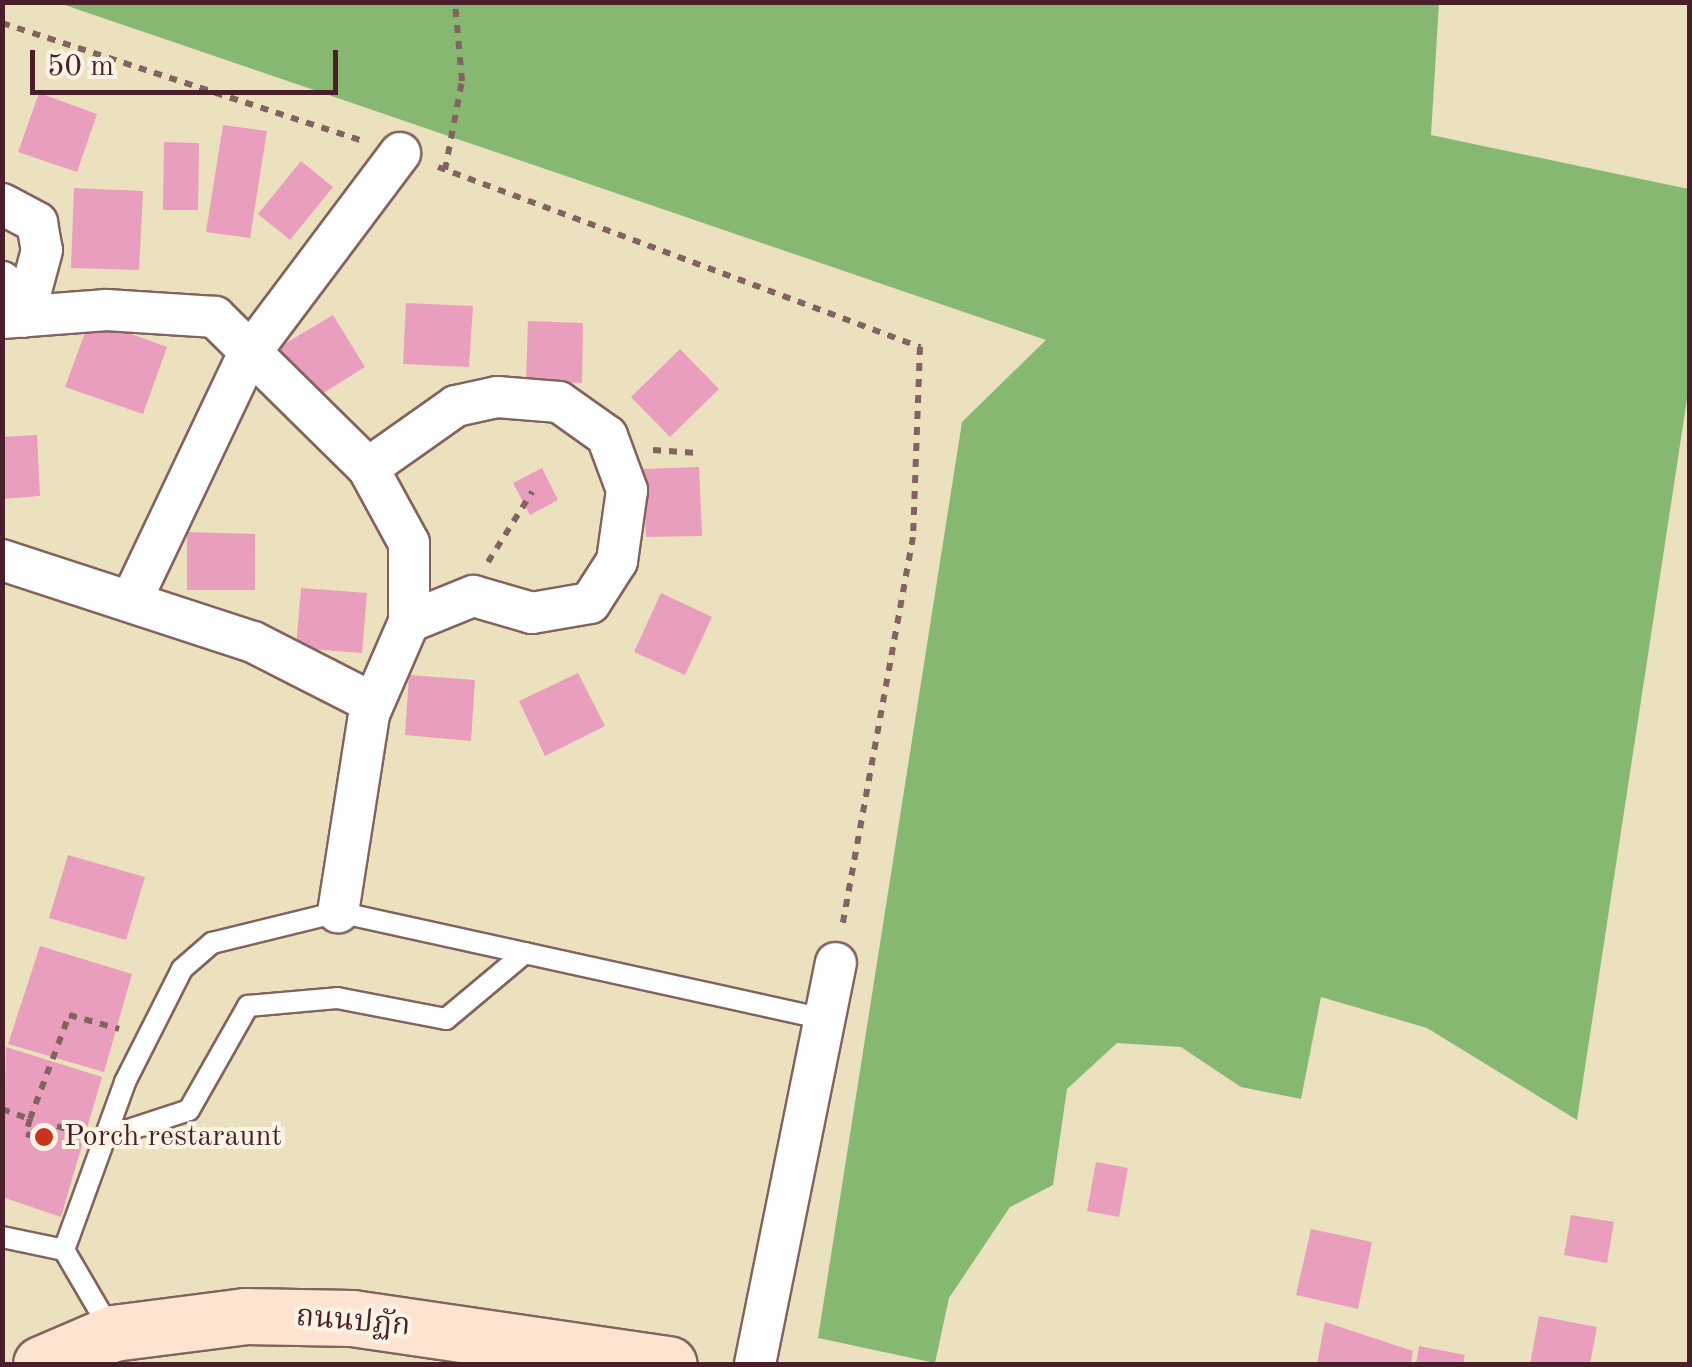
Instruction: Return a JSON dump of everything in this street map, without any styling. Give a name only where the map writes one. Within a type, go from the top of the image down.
[{"type":"main road","name":"ถนนปฏัก","points":[[42,1364],[119,1349],[189,1319],[352,1318],[669,1364]]},
{"type":"street","points":[[132,599],[247,357],[400,153]]},
{"type":"street","points":[[2,204],[36,222],[42,250],[11,308],[215,317],[247,357],[368,468],[409,543],[410,622],[369,714]]},
{"type":"street","points":[[368,468],[456,406],[497,397],[560,402],[607,436],[627,490],[617,561],[590,602],[532,613],[472,596],[410,622]]},
{"type":"street","points":[[2,560],[132,599],[253,642],[371,702],[338,912]]},
{"type":"street","points":[[755,1364],[836,964]]},
{"type":"lane","points":[[119,1349],[64,1250],[146,1038],[182,969],[212,943],[338,912],[824,1019]]},
{"type":"lane","points":[[104,1140],[189,1110],[248,1006],[338,998],[446,1019],[525,953]]},
{"type":"lane","points":[[2,1237],[64,1250]]},
{"type":"path","points":[[446,170],[462,81],[454,2]]},
{"type":"path","points":[[2,22],[400,153],[920,346],[913,537],[836,964]]},
{"type":"path","points":[[472,596],[504,523],[532,492]]},
{"type":"path","points":[[104,1140],[57,1126],[52,1141],[26,1134],[69,1014],[146,1038]]},
{"type":"path","points":[[2,1109],[30,1120]]},
{"type":"green space","points":[[59,3],[1439,3],[1431,135],[1689,189],[1689,386],[1577,1120],[1427,1028],[1321,997],[1301,1099],[1241,1087],[1181,1047],[1117,1043],[1067,1089],[1053,1185],[1010,1207],[949,1298],[935,1363],[818,1338],[962,422],[1046,340]]},
{"type":"building","points":[[39,93],[97,114],[77,172],[18,152]]},
{"type":"building","points":[[223,125],[267,131],[250,238],[206,232]]},
{"type":"building","points":[[164,142],[199,143],[198,210],[163,210]]},
{"type":"building","points":[[301,161],[333,187],[290,240],[258,214]]},
{"type":"building","points":[[74,188],[143,191],[139,270],[71,268]]},
{"type":"building","points":[[406,303],[473,306],[469,367],[403,364]]},
{"type":"building","points":[[333,315],[365,367],[309,402],[276,349]]},
{"type":"building","points":[[90,319],[167,347],[143,414],[65,387]]},
{"type":"building","points":[[528,321],[583,323],[582,383],[526,381]]},
{"type":"building","points":[[680,349],[719,389],[670,437],[631,397]]},
{"type":"building","points":[[37,435],[40,496],[2,499],[2,437]]},
{"type":"building","points":[[699,467],[702,536],[646,537],[643,469]]},
{"type":"building","points":[[542,468],[558,500],[530,515],[513,483]]},
{"type":"building","points":[[187,532],[255,534],[255,590],[187,590]]},
{"type":"building","points":[[301,588],[367,593],[362,653],[296,648]]},
{"type":"building","points":[[661,593],[712,617],[685,675],[634,652]]},
{"type":"building","points":[[578,673],[605,726],[545,756],[519,701]]},
{"type":"building","points":[[409,675],[475,680],[471,741],[405,735]]},
{"type":"building","points":[[68,855],[145,877],[126,940],[49,918]]},
{"type":"building","points":[[40,946],[132,974],[104,1072],[8,1044]]},
{"type":"building","name":"Porch restaraunt","points":[[6,1047],[102,1077],[61,1217],[2,1197]]},
{"type":"building","points":[[1096,1162],[1128,1168],[1119,1217],[1087,1211]]},
{"type":"building","points":[[1571,1215],[1614,1222],[1607,1263],[1564,1255]]},
{"type":"building","points":[[1311,1229],[1372,1242],[1358,1309],[1296,1295]]},
{"type":"building","points":[[1539,1316],[1597,1327],[1590,1364],[1530,1364]]},
{"type":"building","points":[[1325,1322],[1413,1351],[1411,1364],[1317,1364]]},
{"type":"building","points":[[1419,1346],[1465,1355],[1463,1364],[1416,1364]]},
{"type":"place","name":"Porch restaraunt","points":[[44,1137]]}]
